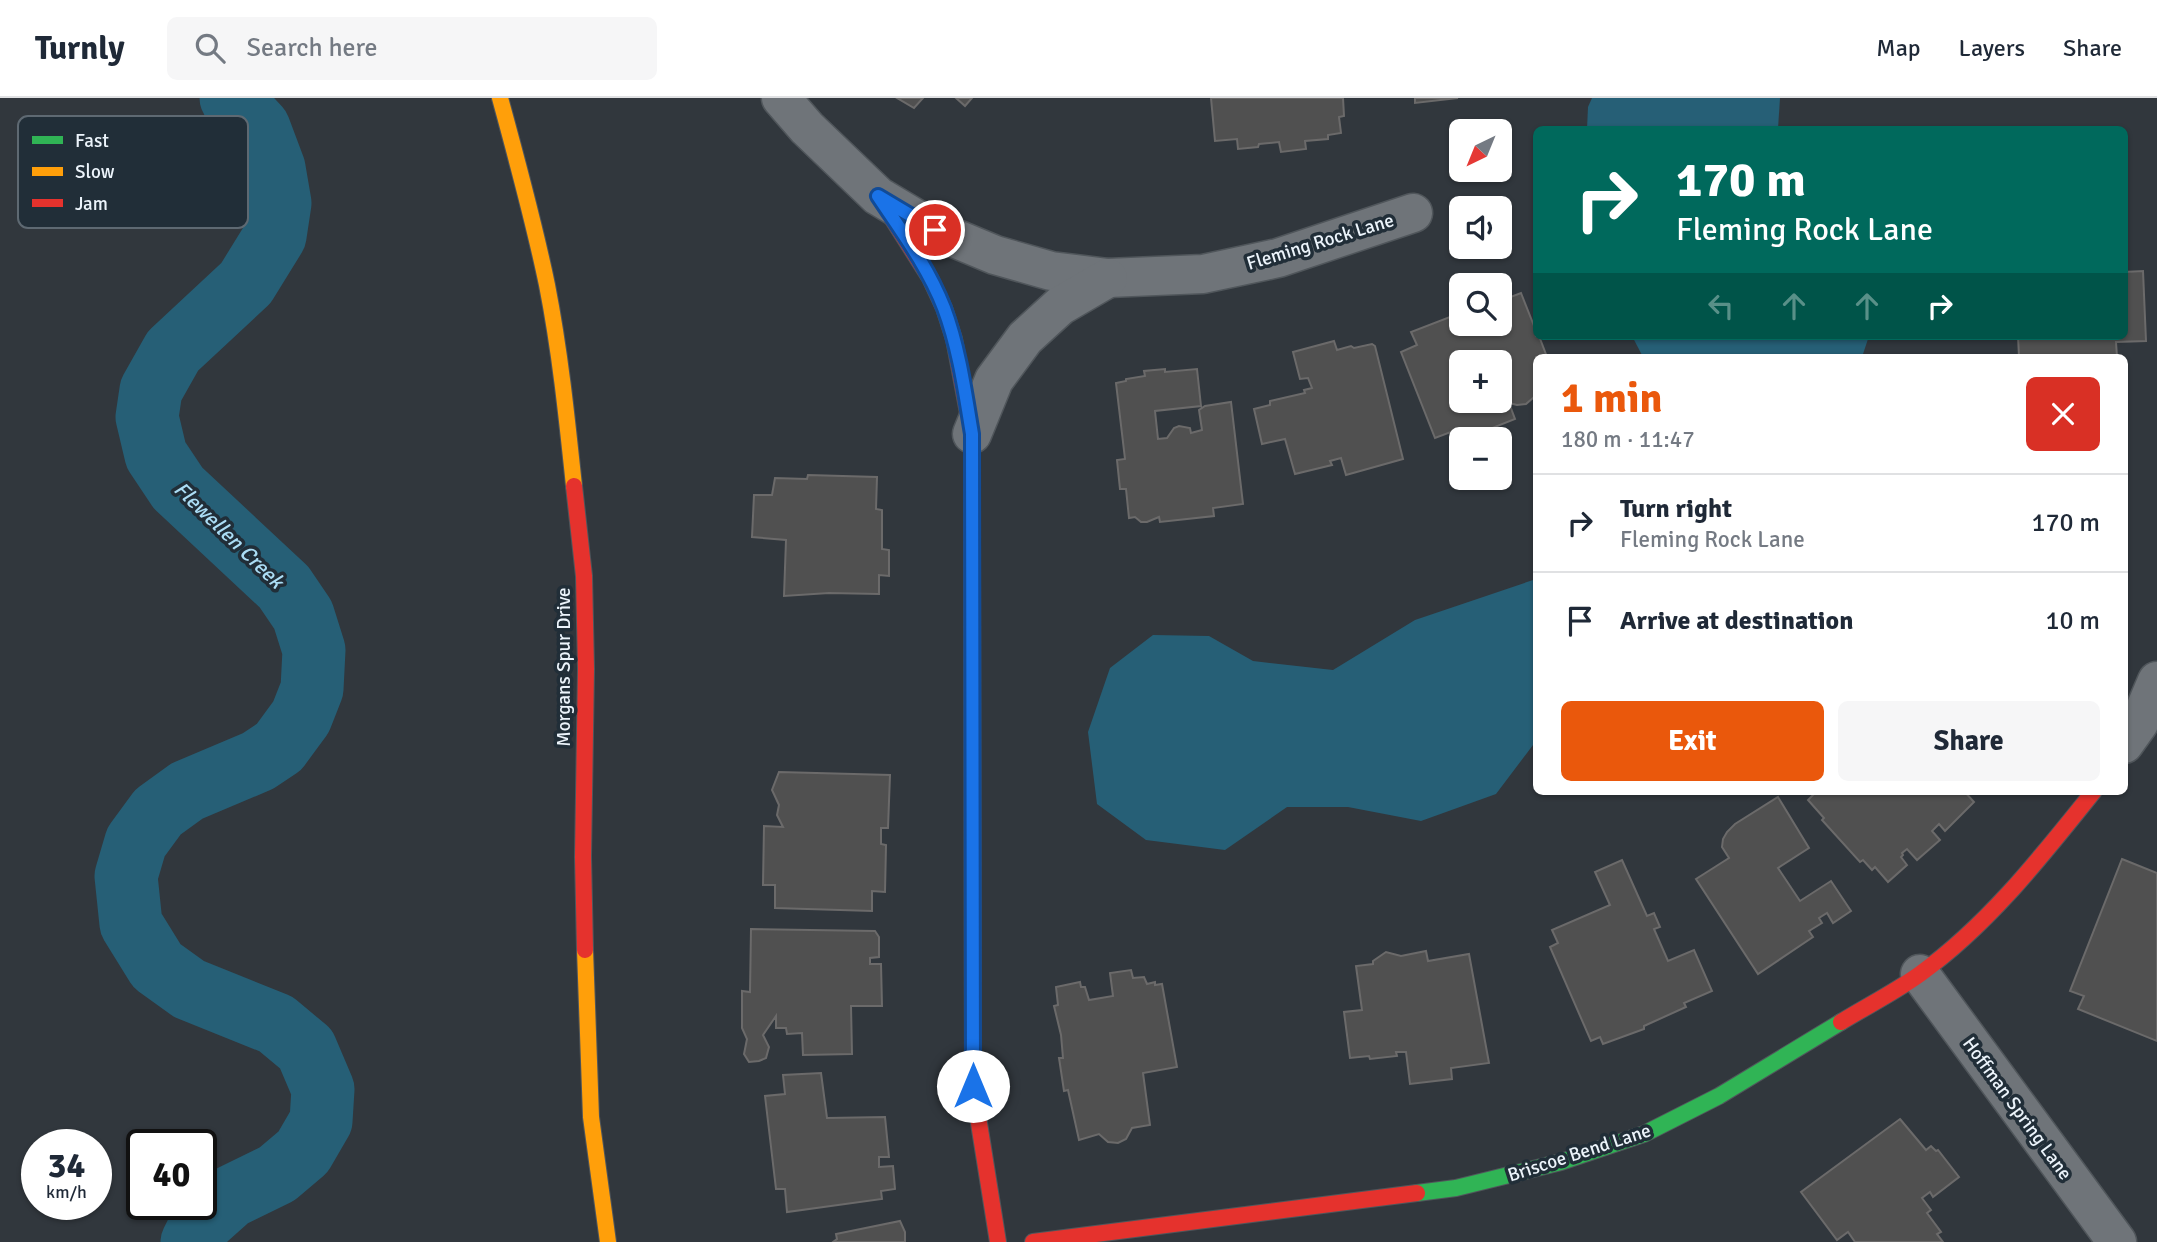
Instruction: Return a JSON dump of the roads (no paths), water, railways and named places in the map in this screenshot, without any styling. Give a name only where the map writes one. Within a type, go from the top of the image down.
[{"type":"street","name":"Morgans Spur Drive","points":[[500,98],[525,187],[547,285],[568,426],[584,576],[586,669],[583,857],[586,1000],[591,1117],[608,1242]]},
{"type":"street","name":"Fleming Rock Lane","points":[[781,98],[807,128],[878,196],[935,230],[995,255],[1051,271],[1108,278],[1203,274],[1278,258],[1413,213]]},
{"type":"street","points":[[878,196],[917,252],[944,308],[960,367],[972,434],[973,1086],[998,1242]]},
{"type":"street","points":[[972,434],[994,380],[1025,338],[1060,306],[1108,278]]},
{"type":"street","points":[[2140,733],[2157,681]]},
{"type":"street","name":"Briscoe Bend Lane","points":[[1033,1242],[1456,1188],[1561,1162],[1644,1134],[1719,1096],[1920,974],[1989,916],[2034,866],[2091,795]]},
{"type":"street","name":"Hoffman Spring Lane","points":[[1920,974],[2117,1242]]},
{"type":"water","points":[[1592,98],[1780,98],[1778,126],[1587,126],[1588,107]]},
{"type":"water","points":[[1634,340],[1868,340],[1863,354],[1641,354]]},
{"type":"water","points":[[1533,580],[1533,745],[1496,794],[1421,821],[1348,807],[1287,807],[1225,850],[1146,840],[1097,804],[1088,732],[1110,668],[1153,635],[1209,636],[1253,661],[1333,670],[1415,620]]},
{"type":"waterway","name":"Flewellen Creek","points":[[231,98],[248,116]]},
{"type":"waterway","name":"Flewellen Creek","points":[[192,1242],[202,1222],[230,1197],[277,1174],[303,1152],[321,1121],[323,1089],[306,1049],[276,1024],[189,989],[157,966],[131,924],[126,876],[136,842],[158,812],[187,791],[258,761],[279,747],[301,717],[312,689],[314,650],[303,615],[284,587],[178,488],[156,455],[147,417],[151,390],[173,351],[246,283],[275,236],[280,203],[274,168],[259,128],[248,116]]}]
